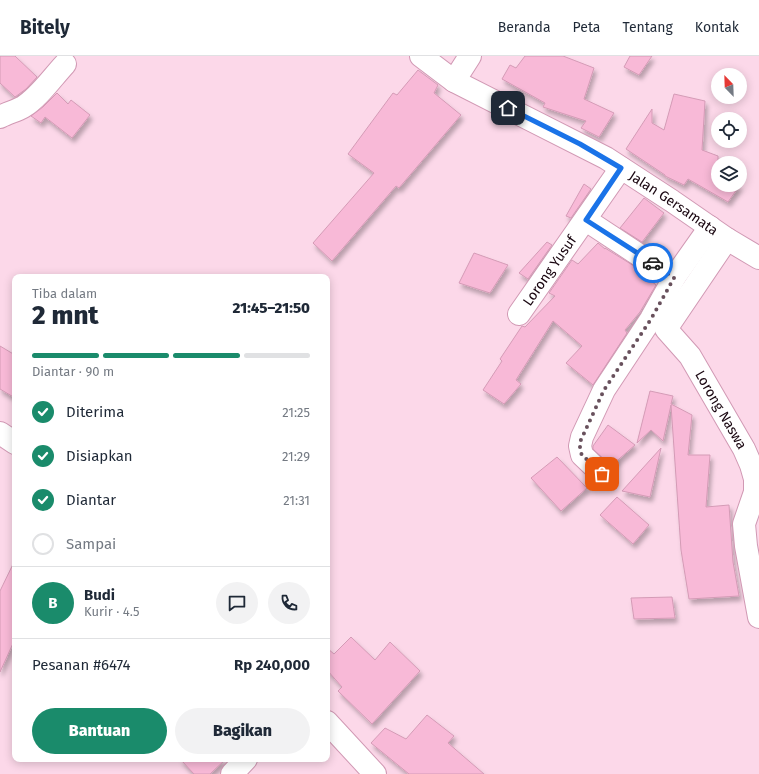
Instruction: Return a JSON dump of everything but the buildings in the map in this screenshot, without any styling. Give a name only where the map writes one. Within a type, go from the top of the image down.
[{"type":"street","name":"Jalan Gersamata","points":[[421,56],[454,81],[580,144],[621,168],[718,233],[759,258]]},
{"type":"street","points":[[454,81],[470,56]]},
{"type":"street","points":[[0,117],[22,107],[32,100],[65,64]]},
{"type":"street","name":"Lorong Yusuf","points":[[519,314],[621,168]]},
{"type":"street","points":[[586,220],[674,278]]},
{"type":"street","points":[[659,324],[674,278],[718,233]]},
{"type":"street","points":[[602,474],[582,455],[580,451],[580,442],[604,390],[659,324],[718,233]]},
{"type":"street","name":"Lorong Naswa","points":[[659,324],[690,356],[744,450],[751,465],[755,479],[755,492],[744,524],[746,546],[759,617]]},
{"type":"street","points":[[0,433],[12,441]]},
{"type":"street","points":[[0,441],[12,450]]},
{"type":"street","points":[[330,725],[375,774]]},
{"type":"street","points":[[330,745],[359,774]]},
{"type":"street","points":[[232,774],[243,762]]},
{"type":"way so far","points":[[602,474],[584,458],[580,451],[580,442],[604,390],[651,319],[674,278],[653,263]]},
{"type":"route","points":[[508,108],[580,144],[621,168],[586,220],[653,263]]}]
